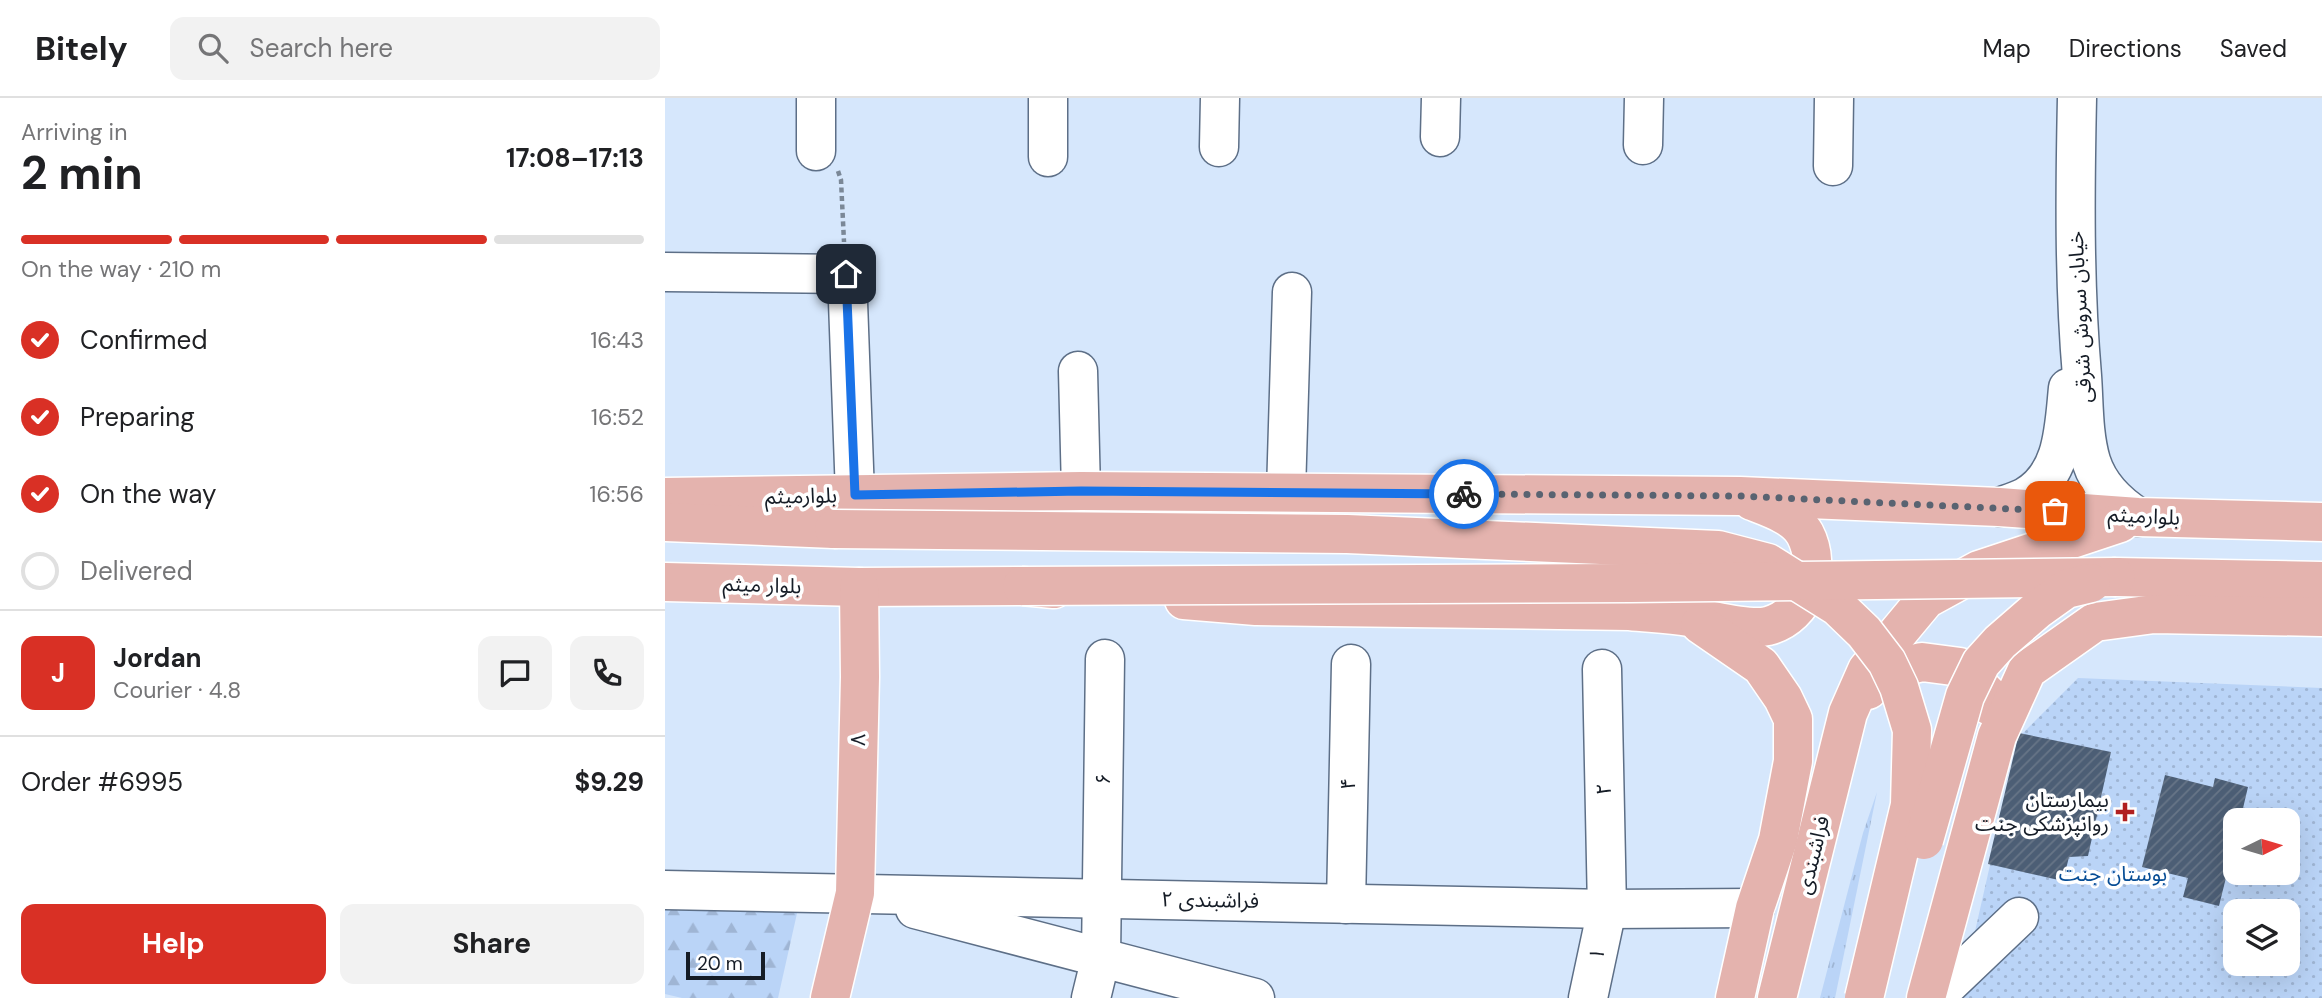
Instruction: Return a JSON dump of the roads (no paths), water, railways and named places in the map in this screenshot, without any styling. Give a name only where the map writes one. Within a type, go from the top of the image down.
[{"type":"main road","name":"بلوارمیثم","points":[[665,497],[1081,491],[1740,496],[1999,507],[2138,517],[2322,523]]},
{"type":"main road","points":[[1022,586],[1256,606],[1630,611],[1747,626],[1768,626],[1790,616],[1804,601],[1811,577],[1810,554],[1805,534],[1781,512],[1740,496]]},
{"type":"main road","name":"فراشبندی","points":[[1777,998],[1848,713],[1867,670],[1926,599],[1979,570],[2138,517]]},
{"type":"main road","points":[[665,522],[834,529],[1346,534],[1718,550],[1768,564],[1838,607],[1864,632],[1887,662],[1899,687],[1912,730],[1910,805],[1864,998]]},
{"type":"main road","points":[[1885,998],[1930,815],[1965,696],[1981,663],[2019,625],[2066,589],[2116,577]]},
{"type":"main road","points":[[859,587],[2116,577],[2322,581]]},
{"type":"main road","name":"بلوار میثم","points":[[665,582],[859,587]]},
{"type":"main road","name":"۸","points":[[830,998],[855,893],[860,677],[859,587]]},
{"type":"main road","points":[[1926,998],[1997,736],[2027,670],[2095,622],[2154,614],[2322,617]]},
{"type":"main road","points":[[1690,617],[1761,666],[1783,698],[1793,719],[1793,761],[1778,840],[1755,908],[1734,998]]},
{"type":"main road","points":[[1848,713],[1885,671],[1922,662],[1960,667],[1987,694],[1997,736]]},
{"type":"street","points":[[816,98],[816,151]]},
{"type":"street","points":[[1048,98],[1048,156]]},
{"type":"street","points":[[1219,147],[1220,98]]},
{"type":"street","points":[[1440,136],[1441,98]]},
{"type":"street","points":[[1643,145],[1644,98]]},
{"type":"street","points":[[1833,166],[1834,98]]},
{"type":"street","name":"خیابان سروش شرقی","points":[[2077,98],[2076,313],[2091,461],[2104,487],[2119,504],[2138,517]]},
{"type":"street","points":[[665,272],[846,274],[855,495]]},
{"type":"street","points":[[1286,492],[1292,292]]},
{"type":"street","points":[[1999,507],[2025,497],[2045,482],[2057,461],[2064,424],[2076,313]]},
{"type":"street","points":[[1078,371],[1081,491]]},
{"type":"street","name":"۶","points":[[1091,998],[1101,957],[1105,659]]},
{"type":"street","name":"۴","points":[[1346,904],[1351,664]]},
{"type":"street","name":"۲","points":[[1602,669],[1607,909]]},
{"type":"street","name":"۲ فراشبندی","points":[[665,890],[1607,909],[1755,908]]},
{"type":"street","points":[[855,893],[1255,998]]},
{"type":"street","name":"۱","points":[[1588,998],[1607,909]]},
{"type":"street","points":[[1934,998],[2019,917]]},
{"type":"place","name":"بیمارستان روانپزشکی جنت","points":[[2125,812]]},
{"type":"park label","name":"بوستان جنت","points":[[2113,874]]}]
